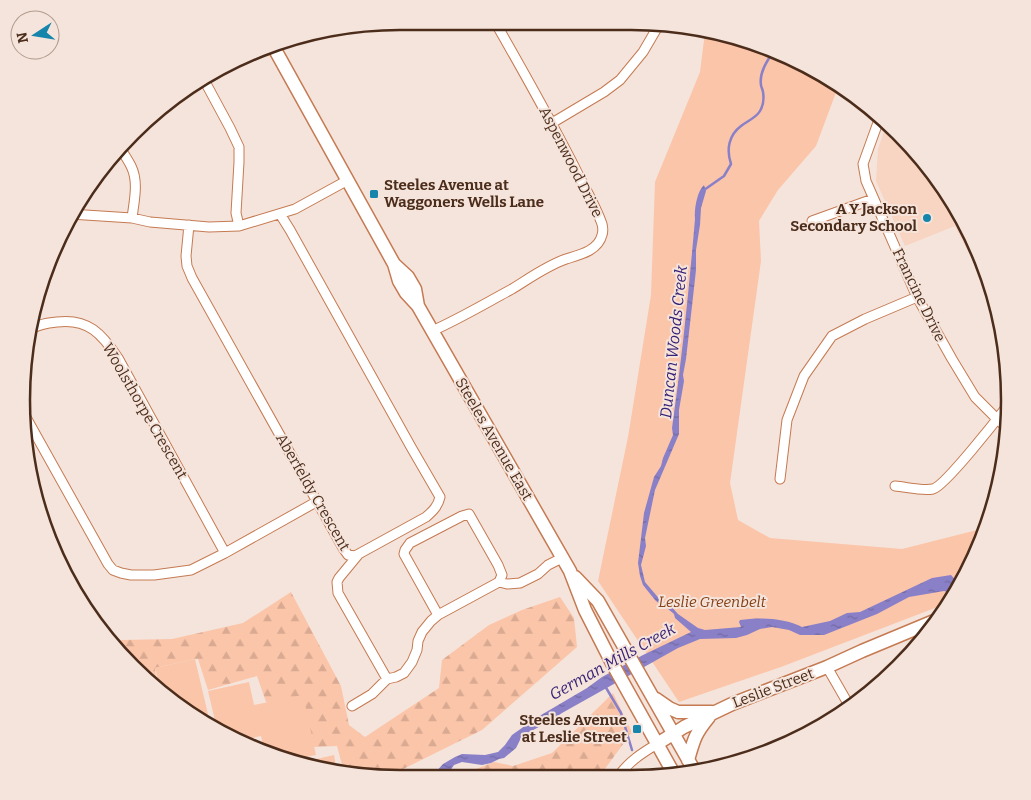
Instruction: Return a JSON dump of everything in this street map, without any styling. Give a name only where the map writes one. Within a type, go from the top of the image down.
[{"type":"main road","name":"Steeles Avenue East","points":[[277,51],[394,264],[406,274],[411,282],[418,306],[562,558],[570,571],[598,602],[691,765]]},
{"type":"main road","name":"Steeles Avenue East","points":[[570,571],[584,610],[670,768]]},
{"type":"main road","name":"Leslie Street","points":[[657,744],[684,727],[714,712],[827,667],[862,650],[925,624]]},
{"type":"main road","points":[[652,696],[678,712],[714,712]]},
{"type":"main road","points":[[691,765],[694,739],[714,712]]},
{"type":"street","name":"Aspenwood Drive","points":[[432,331],[452,322],[551,265],[588,252],[598,243],[602,236],[603,230],[599,218],[552,122],[500,30]]},
{"type":"street","points":[[552,122],[604,92],[620,80],[643,52],[655,31]]},
{"type":"street","points":[[207,85],[239,147],[236,213],[239,226]]},
{"type":"street","name":"Francine Drive","points":[[877,124],[863,164],[866,181],[917,297],[975,396],[1000,423]]},
{"type":"street","points":[[124,154],[135,178],[132,218]]},
{"type":"street","points":[[80,215],[132,218],[150,222],[209,227],[239,226],[280,214],[307,203],[348,180]]},
{"type":"street","points":[[812,221],[874,199]]},
{"type":"street","name":"Aberfeldy Crescent","points":[[189,225],[187,266],[342,548],[348,555],[355,556],[426,517],[439,503],[440,497],[406,440],[280,214]]},
{"type":"street","points":[[780,480],[787,420],[804,376],[832,336],[865,319],[917,297]]},
{"type":"street","name":"Woolsthorpe Crescent","points":[[37,326],[68,320],[80,323],[103,337],[118,358],[225,553]]},
{"type":"street","points":[[895,486],[924,489],[936,488],[953,472],[1000,415]]},
{"type":"street","points":[[31,427],[108,564],[113,570],[121,573],[154,575],[191,570],[316,502]]},
{"type":"street","points":[[352,706],[372,694],[387,679],[404,673],[412,662],[422,632],[438,615],[499,582],[502,575],[500,570],[469,514],[410,543],[405,550],[404,554],[438,615]]},
{"type":"street","points":[[358,555],[339,578],[337,582],[338,593],[387,679]]},
{"type":"street","points":[[499,582],[507,584],[520,583],[530,579],[548,565],[562,558]]},
{"type":"street","points":[[827,667],[847,701]]},
{"type":"street","name":"Leslie Street","points":[[623,770],[634,759],[657,744]]},
{"type":"shaded area","name":"A Y Jackson Secondary School","points":[[884,130],[909,156],[939,194],[963,236],[976,266],[955,226],[905,246],[876,181],[878,149]]},
{"type":"green space","name":"Leslie Greenbelt","points":[[704,37],[773,58],[836,92],[816,146],[778,190],[759,221],[761,261],[730,483],[738,520],[770,538],[902,549],[977,530],[963,564],[939,607],[781,667],[679,702],[598,581],[628,437],[651,295],[655,182],[700,72]]},
{"type":"green space","points":[[291,592],[341,686],[349,725],[365,737],[439,688],[442,660],[489,625],[522,610],[560,597],[574,618],[577,647],[482,730],[401,770],[376,769],[342,765],[337,746],[314,747],[309,727],[266,702],[257,676],[208,690],[198,659],[195,659],[155,668],[156,678],[138,662],[119,640],[172,639],[243,623]]},
{"type":"green space","points":[[195,659],[208,716],[194,708],[158,679],[155,668]]},
{"type":"green space","points":[[249,682],[254,705],[303,695],[316,755],[305,757],[281,750],[263,744],[261,736],[250,738],[215,720],[208,691]]},
{"type":"green space","points":[[613,693],[632,732],[604,770],[473,770],[494,762],[513,766],[552,753]]},
{"type":"green space","points":[[334,755],[336,764],[328,763],[314,760]]},
{"type":"water","name":"German Mills Creek","points":[[704,185],[706,191],[701,208],[696,250],[696,270],[679,410],[679,434],[655,490],[641,565],[645,582],[662,602],[668,603],[678,614],[698,628],[705,630],[741,627],[740,620],[755,619],[780,620],[802,627],[830,621],[847,613],[860,612],[932,578],[951,575],[954,579],[947,592],[909,597],[877,614],[824,635],[800,635],[789,630],[772,627],[760,629],[736,638],[700,639],[678,648],[522,736],[516,748],[504,758],[482,765],[462,762],[454,765],[451,770],[438,770],[443,764],[462,754],[485,755],[498,752],[512,735],[536,718],[602,677],[691,632],[675,618],[674,614],[655,600],[643,585],[638,563],[644,513],[654,477],[661,466],[673,435],[672,428],[685,323],[696,206]]},
{"type":"waterway","name":"Duncan Woods Creek","points":[[704,190],[724,176],[731,164],[729,153],[731,138],[741,126],[756,116],[761,109],[763,104],[761,76],[770,57]]},
{"type":"waterway","points":[[605,686],[621,713],[632,750]]},
{"type":"place","name":"Steeles Avenue at Waggoners Wells Lane","points":[[374,194]]},
{"type":"place","name":"A Y Jackson Secondary School","points":[[927,218]]},
{"type":"place","name":"Steeles Avenue at Leslie Street","points":[[637,729]]}]
